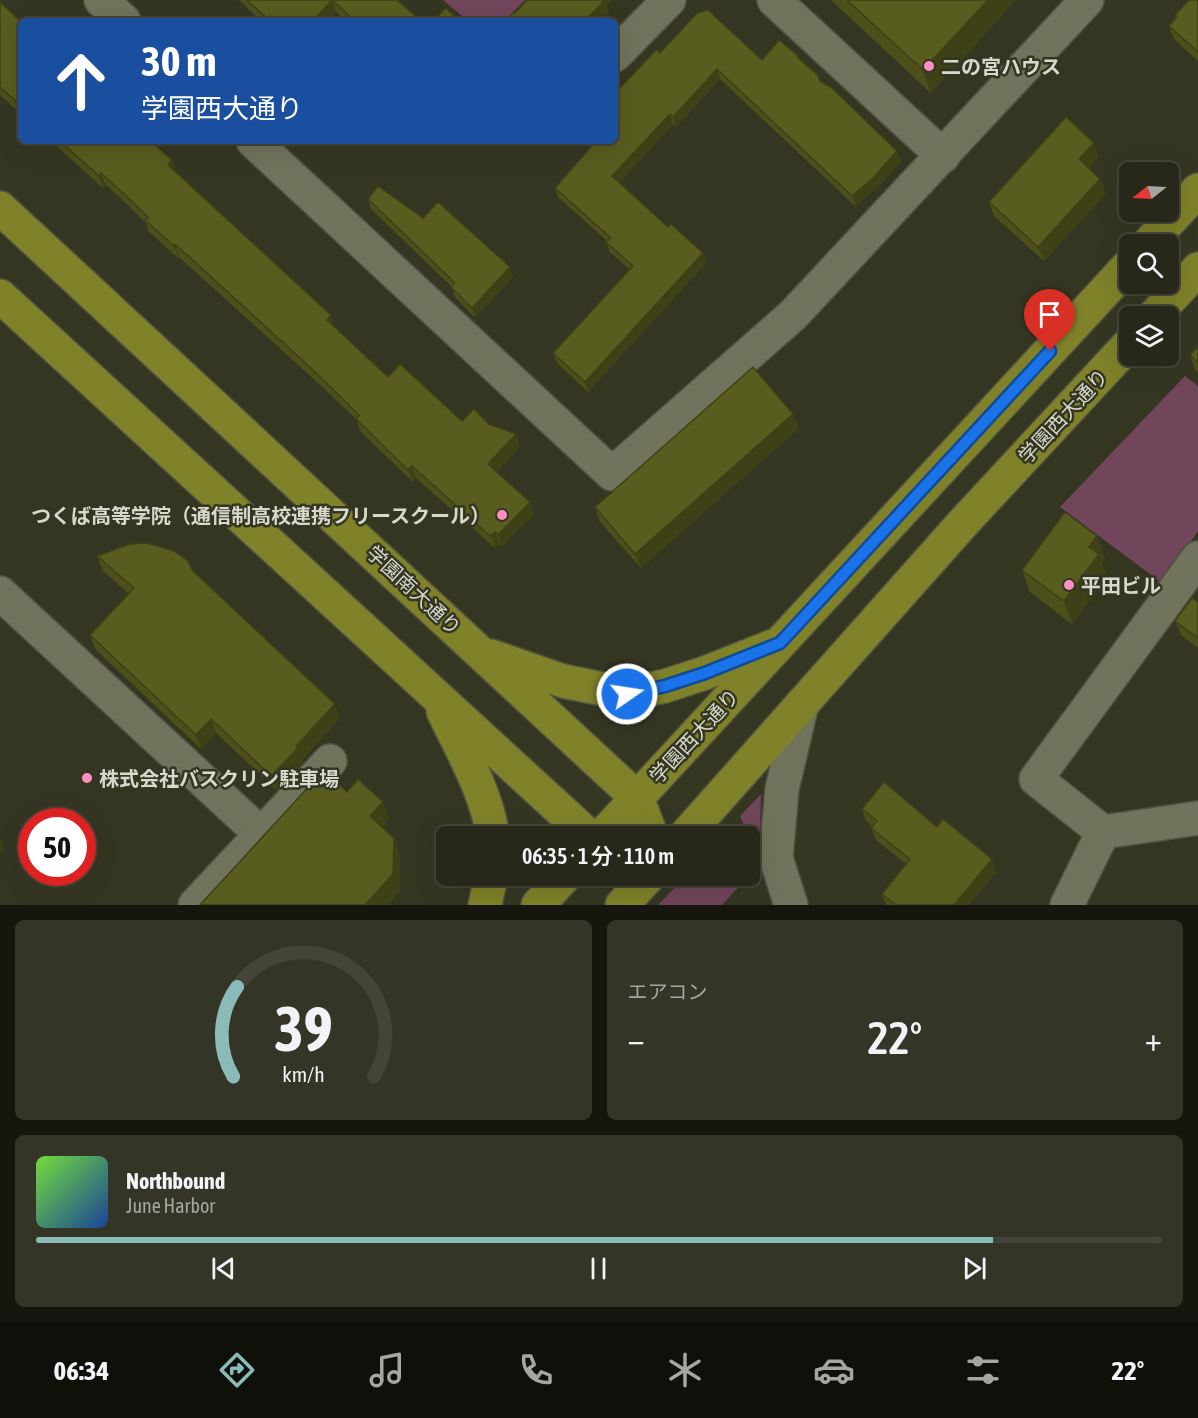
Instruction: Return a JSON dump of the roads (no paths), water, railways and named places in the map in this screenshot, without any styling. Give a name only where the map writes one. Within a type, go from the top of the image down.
[{"type":"main road","points":[[1157,234],[1198,190]]},
{"type":"main road","name":"学園南大通り","points":[[0,208],[637,798],[648,826]]},
{"type":"main road","points":[[1163,306],[1198,269]]},
{"type":"main road","name":"学園西大通り","points":[[611,826],[1119,276]]},
{"type":"main road","points":[[0,296],[578,826]]},
{"type":"main road","name":"学園西大通り","points":[[694,826],[963,523],[1119,355]]},
{"type":"main road","points":[[480,652],[563,681],[627,694],[665,686],[705,673],[780,643]]},
{"type":"main road","points":[[436,695],[471,769],[492,826]]},
{"type":"main road","points":[[485,905],[489,886]]},
{"type":"main road","points":[[538,905],[556,886]]},
{"type":"main road","points":[[622,905],[640,886]]},
{"type":"street","points":[[101,0],[121,18]]},
{"type":"street","points":[[618,52],[669,0]]},
{"type":"street","points":[[774,0],[943,156]]},
{"type":"street","points":[[256,144],[612,474],[793,315],[1087,0]]},
{"type":"street","points":[[1198,558],[1036,779],[1103,832],[1198,818]]},
{"type":"street","points":[[0,593],[261,834]]},
{"type":"street","points":[[791,905],[776,858],[782,789],[802,704]]},
{"type":"street","points":[[195,905],[330,761]]},
{"type":"street","points":[[1067,905],[1103,832]]},
{"type":"place","name":"二の宮ハウス","points":[[929,66]]},
{"type":"place","name":"つくば高等学院（通信制高校連携フリースクール）","points":[[502,515]]},
{"type":"place","name":"平田ビル","points":[[1069,585]]},
{"type":"place","name":"株式会社バスクリン駐車場","points":[[87,778]]}]
